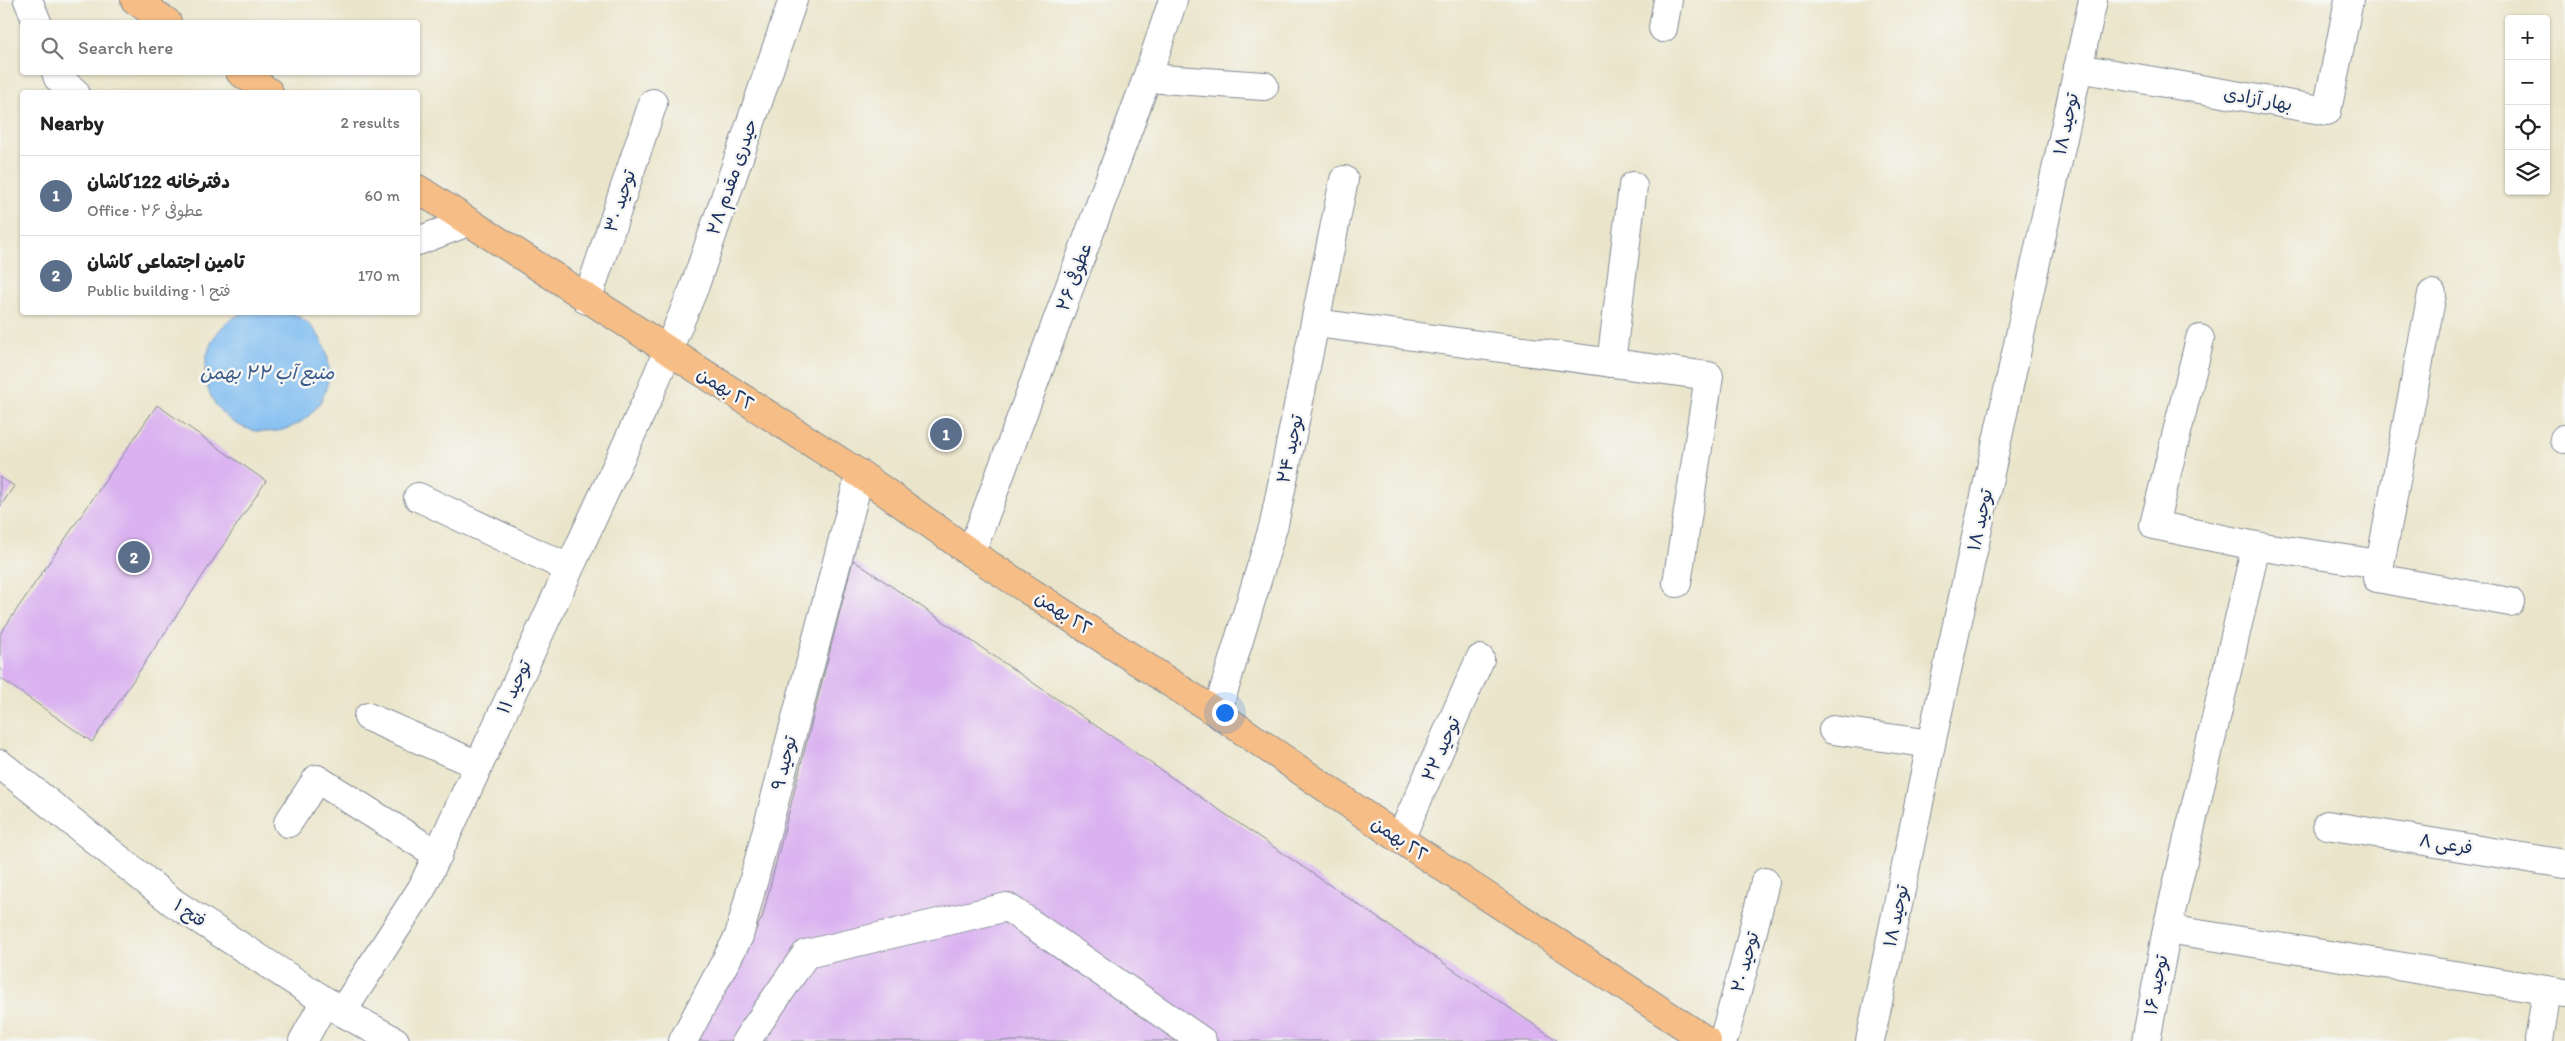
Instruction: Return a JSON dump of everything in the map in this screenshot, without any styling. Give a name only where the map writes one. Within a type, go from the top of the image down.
[{"type":"main road","points":[[135,0],[164,20]]},
{"type":"main road","points":[[244,75],[266,90]]},
{"type":"main road","name":"٢٢ بهمن","points":[[420,190],[668,353],[860,474],[971,553],[1217,713],[1400,839],[1707,1041]]},
{"type":"street","points":[[28,0],[36,20]]},
{"type":"street","name":"حیدری مقدم ۲۸","points":[[668,353],[694,288],[793,0]]},
{"type":"street","name":"عطوفی ۲۶","points":[[971,553],[1147,78],[1173,0]]},
{"type":"street","points":[[1663,28],[1668,0]]},
{"type":"street","name":"توحید ۱۸","points":[[1870,1041],[1931,744],[2093,0]]},
{"type":"street","name":"بهار آزادی","points":[[2078,68],[2327,111],[2349,0]]},
{"type":"street","points":[[57,75],[73,90]]},
{"type":"street","points":[[1147,78],[1264,86]]},
{"type":"street","name":"توحید ۳۰","points":[[587,300],[652,103]]},
{"type":"street","name":"توحید ۲۴","points":[[1217,713],[1274,524],[1344,180]]},
{"type":"street","points":[[1611,363],[1632,186]]},
{"type":"street","points":[[420,241],[468,222]]},
{"type":"street","points":[[2378,571],[2432,294]]},
{"type":"street","points":[[1316,323],[1709,376],[1677,583]]},
{"type":"street","points":[[2200,340],[2154,525],[2378,571],[2510,602]]},
{"type":"street","name":"توحید ۱۱","points":[[303,1041],[333,1007],[422,888],[668,353]]},
{"type":"street","name":"توحید ۹","points":[[684,1041],[740,936],[860,474]]},
{"type":"street","points":[[418,497],[568,568]]},
{"type":"street","name":"توحید ۱۶","points":[[2146,1041],[2168,929],[2256,546]]},
{"type":"street","name":"توحید ۲۲","points":[[1400,839],[1480,659]]},
{"type":"street","points":[[368,717],[478,765]]},
{"type":"street","points":[[1833,730],[1931,744]]},
{"type":"street","name":"فتح ۱","points":[[0,764],[174,903],[333,1007],[395,1041]]},
{"type":"street","points":[[288,823],[317,779],[438,855]]},
{"type":"street","name":"فرعی ۸","points":[[2327,825],[2565,864]]},
{"type":"street","name":"توحید ۲۰","points":[[1723,1041],[1746,963],[1765,882]]},
{"type":"street","points":[[746,1041],[806,954],[1007,907],[1202,1041]]},
{"type":"street","points":[[2168,929],[2556,991],[2539,1041]]},
{"type":"water","name":"منبع آب ۲۲ بهمن","points":[[239,315],[295,315],[302,318],[319,335],[328,358],[328,382],[319,405],[302,422],[279,431],[255,431],[232,422],[215,405],[206,382],[206,358],[215,335],[232,318]]},
{"type":"building","points":[[157,405],[266,481],[92,742],[0,678],[0,634]]},
{"type":"building","points":[[0,477],[14,486],[0,507]]},
{"type":"building","points":[[853,560],[1558,1041],[695,1041],[762,918]]},
{"type":"place","name":"دفترخانه 122کاشان","points":[[946,434]]},
{"type":"place","name":"تامین اجتماعی کاشان","points":[[134,557]]}]
